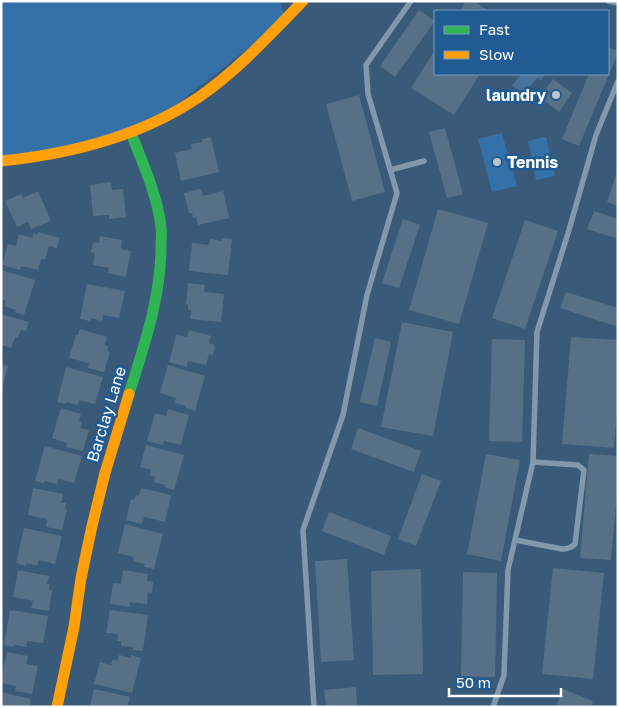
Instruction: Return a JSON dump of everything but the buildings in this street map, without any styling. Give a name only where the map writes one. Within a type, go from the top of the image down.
[{"type":"street","points":[[1,161],[70,152],[131,133],[171,113],[199,96],[225,76],[303,1]]},
{"type":"street","name":"Barclay Lane","points":[[57,707],[94,517],[105,472],[147,335],[156,296],[161,260],[161,228],[153,189],[131,133]]},
{"type":"lane","points":[[314,707],[303,530],[343,415],[367,295],[396,193],[368,94],[366,65],[410,1]]},
{"type":"lane","points":[[608,1],[618,3]]},
{"type":"lane","points":[[493,707],[504,674],[508,570],[532,462],[536,332],[569,230],[596,135],[618,81]]},
{"type":"lane","points":[[390,170],[424,161]]},
{"type":"lane","points":[[515,540],[562,549],[572,547],[575,544],[584,470],[578,466],[532,462]]},
{"type":"shaded area","points":[[1,1],[280,1],[285,19],[156,121],[27,159],[1,158]]},
{"type":"shaded area","points":[[521,75],[545,75],[541,80],[537,78],[527,90],[521,92],[512,85]]},
{"type":"shaded area","name":"Tennis","points":[[502,133],[517,186],[492,192],[478,139]]},
{"type":"shaded area","points":[[546,137],[555,176],[536,180],[528,141]]},
{"type":"traffic: fast","points":[[129,394],[146,340],[155,303],[160,265],[161,234],[159,215],[153,191],[131,133]]},
{"type":"traffic: slow","points":[[1,161],[53,154],[104,141],[129,133],[176,111],[199,97],[227,75],[253,52],[303,1]]},
{"type":"traffic: slow","points":[[57,707],[74,627],[81,578],[92,526],[105,473],[129,394]]},
{"type":"place","name":"laundry","points":[[556,95]]},
{"type":"place","name":"Tennis","points":[[497,162]]}]
